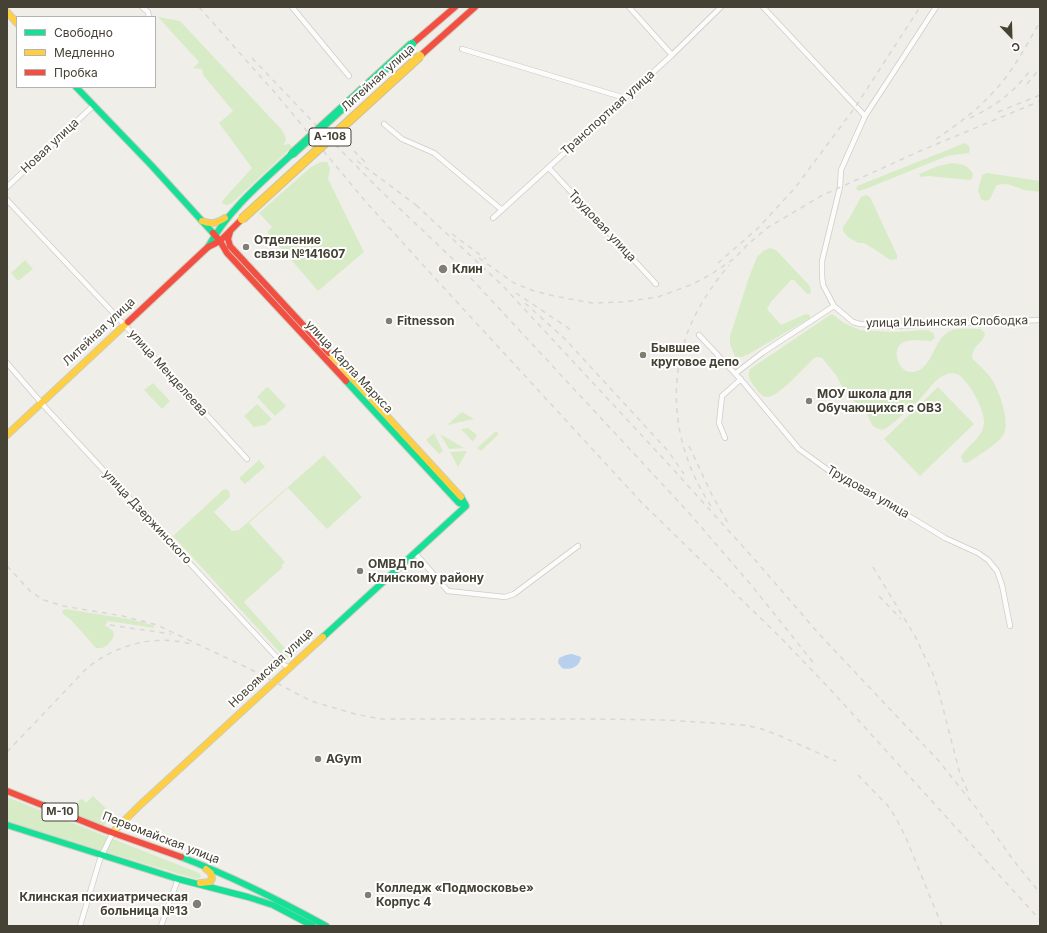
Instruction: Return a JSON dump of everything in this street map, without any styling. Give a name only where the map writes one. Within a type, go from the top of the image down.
[{"type":"main road","name":"Литейная улица","points":[[217,238],[226,217],[232,211],[298,148],[412,44],[455,7]]},
{"type":"main road","name":"Литейная улица","points":[[7,435],[217,238],[231,230],[475,7]]},
{"type":"main road","points":[[7,12],[16,22]]},
{"type":"main road","name":"улица Карла Маркса","points":[[77,88],[152,166],[217,238],[227,253],[380,418],[459,503],[465,506]]},
{"type":"main road","name":"А-108","points":[[201,221],[214,224],[226,217]]},
{"type":"main road","points":[[230,246],[227,241],[231,230]]},
{"type":"main road","name":"улица Карла Маркса","points":[[217,238],[230,246],[451,486],[464,501],[465,506]]},
{"type":"main road","name":"Новоямская улица","points":[[113,832],[139,806],[465,506]]},
{"type":"main road","name":"Первомайская улица","points":[[7,791],[204,866],[247,885],[326,926]]},
{"type":"main road","name":"М-10","points":[[7,825],[178,878],[273,905],[313,926]]},
{"type":"main road","points":[[198,884],[210,882],[212,879],[211,873],[204,866]]},
{"type":"street","points":[[142,7],[148,12],[149,16]]},
{"type":"street","points":[[292,7],[349,76]]},
{"type":"street","points":[[629,7],[672,55]]},
{"type":"street","name":"Транспортная улица","points":[[493,218],[672,55],[721,7]]},
{"type":"street","points":[[763,7],[865,116]]},
{"type":"street","name":"улица Ильинская Слободка","points":[[936,7],[865,116],[841,170],[839,193],[824,251],[822,276],[825,290],[834,306],[853,322],[867,326],[1040,320]]},
{"type":"street","points":[[462,49],[625,98]]},
{"type":"street","name":"Новая улица","points":[[7,187],[94,106]]},
{"type":"street","points":[[384,124],[402,139],[434,153],[502,210]]},
{"type":"street","name":"Трудовая улица","points":[[549,168],[656,284]]},
{"type":"street","name":"улица Менделеева","points":[[7,200],[247,459]]},
{"type":"street","points":[[736,374],[762,353],[834,306]]},
{"type":"street","name":"Трудовая улица","points":[[699,335],[741,379],[800,449],[839,478],[861,488],[945,538],[978,553],[988,560],[997,571],[1002,585],[1010,626]]},
{"type":"street","name":"улица Дзержинского","points":[[7,363],[41,403],[283,664],[289,668]]},
{"type":"street","points":[[725,438],[719,423],[722,396],[741,379]]},
{"type":"street","points":[[415,553],[448,591],[506,597],[514,594],[578,546]]},
{"type":"street","name":"Новоямская улица","points":[[80,926],[102,854],[113,832]]},
{"type":"street","points":[[162,926],[178,878]]},
{"type":"green space","points":[[158,17],[180,21],[282,130],[286,139],[283,145],[289,144],[292,147],[232,203],[227,205],[223,204],[222,201],[252,168],[219,123],[233,111],[203,75],[202,69],[193,68],[199,62]]},
{"type":"green space","points":[[965,143],[969,147],[969,153],[947,156],[868,188],[859,191],[856,189],[857,186]]},
{"type":"green space","points":[[321,162],[327,162],[330,168],[328,179],[364,252],[318,291],[267,232],[272,227],[259,213],[311,167]]},
{"type":"green space","points":[[952,163],[967,167],[973,174],[972,179],[928,176],[921,177],[919,174],[938,166]]},
{"type":"green space","points":[[987,173],[1040,181],[1040,192],[1024,190],[1003,184],[996,186],[990,199],[986,201],[981,199],[978,190],[982,175]]},
{"type":"green space","points":[[866,195],[870,197],[897,255],[897,259],[890,260],[864,243],[858,243],[848,237],[843,231],[843,227],[861,197]]},
{"type":"green space","points":[[770,248],[776,250],[809,285],[811,291],[810,294],[807,294],[794,280],[791,280],[771,302],[767,309],[781,325],[806,314],[810,315],[810,318],[749,354],[742,357],[735,357],[730,344],[730,336],[757,257],[763,251]]},
{"type":"green space","points":[[25,260],[33,269],[18,281],[11,273]]},
{"type":"green space","points":[[832,314],[844,323],[860,330],[895,332],[928,330],[934,334],[935,338],[931,341],[918,340],[904,342],[897,349],[900,365],[903,369],[913,372],[924,366],[943,336],[951,330],[981,329],[985,333],[983,339],[974,350],[972,358],[991,378],[999,394],[1004,409],[1006,425],[1005,432],[1002,437],[990,448],[967,463],[963,462],[961,457],[981,433],[984,417],[972,390],[959,375],[951,373],[939,378],[920,399],[883,430],[872,425],[866,412],[846,394],[836,375],[822,358],[817,357],[813,359],[791,381],[773,395],[766,397],[760,393],[749,378],[750,369]]},
{"type":"green space","points":[[153,383],[170,401],[162,409],[144,390]]},
{"type":"green space","points":[[268,387],[286,406],[275,416],[257,397]]},
{"type":"green space","points":[[938,387],[974,424],[920,476],[884,439]]},
{"type":"green space","points":[[257,404],[272,419],[265,425],[254,427],[244,416]]},
{"type":"green space","points":[[462,412],[474,419],[447,425]]},
{"type":"green space","points":[[468,428],[477,435],[473,442],[461,429]]},
{"type":"green space","points":[[496,431],[499,434],[481,451],[477,448]]},
{"type":"green space","points":[[434,433],[443,451],[439,454],[426,440]]},
{"type":"green space","points":[[440,434],[464,448],[449,449]]},
{"type":"green space","points":[[467,451],[458,467],[450,452]]},
{"type":"green space","points":[[324,455],[362,497],[327,529],[288,488],[249,523],[285,562],[281,566],[283,567],[244,602],[291,655],[291,658],[287,658],[284,657],[173,536],[223,490],[226,489],[229,491],[230,497],[214,512],[232,531],[239,530]]},
{"type":"green space","points":[[259,460],[265,467],[245,484],[239,478]]},
{"type":"green space","points":[[66,609],[132,620],[153,625],[154,628],[108,621],[105,625],[113,631],[114,636],[105,647],[96,648],[71,620],[62,613],[63,610]]},
{"type":"green space","points":[[93,796],[114,816],[103,826],[74,813],[79,800],[82,799],[86,803]]},
{"type":"green space","points":[[7,797],[199,873],[201,876],[200,878],[196,879],[7,822]]},
{"type":"water","points":[[572,654],[581,657],[579,663],[569,669],[562,668],[558,663],[559,658]]},
{"type":"railway","points":[[199,7],[276,94],[366,202],[642,503],[779,636],[829,688],[1040,920]]},
{"type":"railway","points":[[718,263],[758,228],[795,188],[856,106],[920,7]]},
{"type":"railway","points":[[936,139],[971,113],[995,90],[1013,68],[1040,22]]},
{"type":"railway","points":[[252,58],[379,189],[455,261],[690,514],[752,586],[816,666]]},
{"type":"railway","points":[[1027,84],[1040,68]]},
{"type":"railway","points":[[970,118],[987,109],[1010,93],[1029,72]]},
{"type":"railway","points":[[998,112],[1040,95]]},
{"type":"railway","points":[[479,258],[514,283],[534,291],[554,296],[592,303],[622,302],[658,297],[693,284],[713,273],[735,258],[746,246],[767,228],[821,196],[920,151],[1040,101]]},
{"type":"railway","points":[[354,151],[366,163]]},
{"type":"railway","points":[[357,161],[420,208]]},
{"type":"railway","points":[[416,205],[502,285],[672,468],[756,561],[819,634],[938,760],[1040,893]]},
{"type":"railway","points":[[452,234],[486,259]]},
{"type":"railway","points":[[711,506],[700,488],[684,448],[679,428],[677,386],[679,365],[690,326],[708,293],[729,265]]},
{"type":"railway","points":[[516,293],[571,330]]},
{"type":"railway","points":[[525,303],[565,339],[668,451],[684,474]]},
{"type":"railway","points":[[689,446],[712,495],[729,525]]},
{"type":"railway","points":[[7,566],[31,592],[44,600],[63,606],[123,616],[157,625],[250,669],[311,701],[355,714],[380,719],[666,720],[743,725],[759,728],[778,735],[836,761]]},
{"type":"railway","points":[[873,567],[915,636],[933,674],[960,774],[968,792]]},
{"type":"railway","points":[[879,596],[901,619]]},
{"type":"railway","points":[[110,625],[171,634]]},
{"type":"railway","points":[[7,752],[86,669],[97,661],[122,648],[149,641],[163,640],[191,644]]},
{"type":"railway","points":[[858,775],[888,806],[896,818],[906,838],[942,926]]},
{"type":"traffic: fast","points":[[292,154],[412,44]]},
{"type":"traffic: fast","points":[[77,88],[152,166],[213,233]]},
{"type":"traffic: fast","points":[[208,247],[216,233],[246,197],[292,154]]},
{"type":"traffic: fast","points":[[346,381],[459,503],[465,504]]},
{"type":"traffic: fast","points":[[323,637],[466,506],[461,497]]},
{"type":"traffic: fast","points":[[7,825],[178,879],[273,905],[313,926]]},
{"type":"traffic: fast","points":[[181,857],[255,889],[326,926]]},
{"type":"traffic: slow","points":[[7,12],[16,22]]},
{"type":"traffic: slow","points":[[242,219],[420,56]]},
{"type":"traffic: slow","points":[[202,221],[214,223],[225,218]]},
{"type":"traffic: slow","points":[[7,435],[128,322]]},
{"type":"traffic: slow","points":[[329,353],[461,497]]},
{"type":"traffic: slow","points":[[113,832],[139,806],[323,637]]},
{"type":"traffic: slow","points":[[200,883],[210,882],[212,879],[211,873],[206,869]]},
{"type":"traffic: jam","points":[[412,44],[455,7]]},
{"type":"traffic: jam","points":[[420,56],[475,7]]},
{"type":"traffic: jam","points":[[128,322],[208,247],[220,241],[242,219]]},
{"type":"traffic: jam","points":[[230,232],[228,239],[230,246],[329,353]]},
{"type":"traffic: jam","points":[[213,233],[227,253],[346,381]]},
{"type":"traffic: jam","points":[[7,791],[105,830],[181,857]]},
{"type":"place","name":"Отделение связи №141607","points":[[246,247]]},
{"type":"place","name":"Клин","points":[[443,269]]},
{"type":"place","name":"Fitnesson","points":[[389,321]]},
{"type":"place","name":"Бывшее круговое депо","points":[[643,355]]},
{"type":"place","name":"МОУ школа для Обучающихся с ОВЗ","points":[[809,401]]},
{"type":"place","name":"ОМВД по Клинскому району","points":[[360,571]]},
{"type":"place","name":"AGym","points":[[318,759]]},
{"type":"place","name":"Колледж «Подмосковье» Корпус 4","points":[[368,895]]},
{"type":"place","name":"Клинская психиатрическая больница №13","points":[[197,904]]}]
